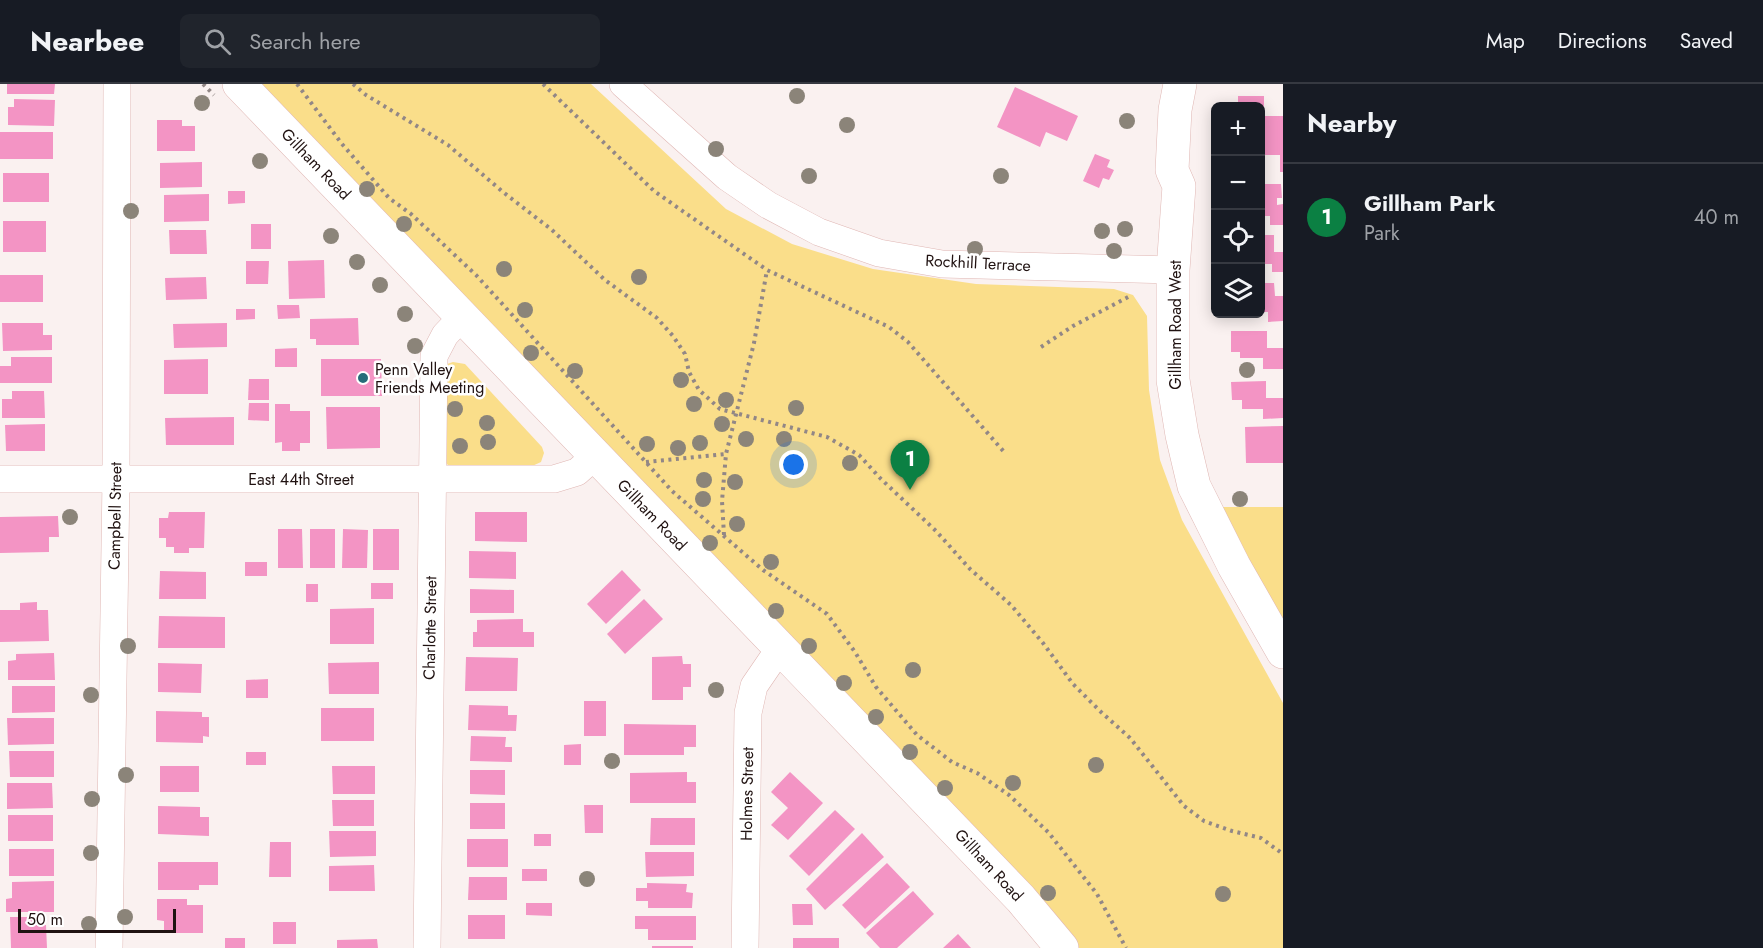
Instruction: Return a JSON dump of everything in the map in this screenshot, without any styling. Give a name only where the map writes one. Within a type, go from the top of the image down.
[{"type":"main road","name":"Gillham Road","points":[[240,84],[1021,899],[1062,948]]},
{"type":"main road","name":"Gillham Road West","points":[[1180,84],[1175,110],[1172,170],[1179,186],[1173,270],[1173,380],[1182,435],[1194,486],[1234,566],[1283,652]]},
{"type":"main road","points":[[1179,186],[1187,170],[1190,112],[1199,84]]},
{"type":"street","name":"Campbell Street","points":[[109,948],[116,479],[117,84]]},
{"type":"street","name":"Rockhill Terrace","points":[[623,84],[728,177],[768,206],[819,232],[879,253],[942,264],[1173,270]]},
{"type":"street","name":"Charlotte Street","points":[[427,948],[434,356],[444,335],[462,317]]},
{"type":"street","name":"East 44th Street","points":[[0,478],[554,479],[577,472],[595,456]]},
{"type":"street","name":"Holmes Street","points":[[746,948],[748,713],[754,686],[780,648]]},
{"type":"path","points":[[297,84],[342,144],[388,198],[411,214],[476,275],[672,491],[763,570],[828,614],[876,687],[917,735],[952,762],[977,773],[1009,795],[1048,832],[1097,894],[1126,948]]},
{"type":"path","points":[[353,84],[366,95],[448,145],[552,230],[605,280],[657,318],[685,354],[689,372],[699,390],[720,410],[827,437],[859,455],[936,531],[970,569],[1011,605],[1073,684],[1130,738],[1184,806],[1204,821],[1261,838],[1283,854]]},
{"type":"path","points":[[543,84],[654,190],[767,270],[889,327],[908,342],[1005,453]]},
{"type":"path","points":[[724,535],[722,501],[726,454],[754,343],[767,270]]},
{"type":"path","points":[[1041,347],[1073,326],[1132,296]]},
{"type":"path","points":[[645,462],[726,454]]},
{"type":"shaded area","points":[[256,84],[591,84],[726,209],[792,244],[873,269],[976,284],[1114,289],[1133,295],[1147,316],[1149,390],[1160,460],[1182,520],[1283,703],[1283,948],[1074,948]]},
{"type":"shaded area","points":[[453,362],[465,364],[542,447],[544,453],[541,462],[530,467],[450,467],[446,463],[447,364]]},
{"type":"shaded area","points":[[1213,507],[1283,507],[1283,638]]},
{"type":"building","points":[[7,84],[55,84],[54,94],[7,94]]},
{"type":"building","points":[[1015,87],[1078,116],[1067,141],[1046,132],[1040,147],[997,127]]},
{"type":"building","points":[[1238,96],[1264,96],[1264,102],[1238,102]]},
{"type":"building","points":[[14,99],[55,100],[54,126],[8,125],[8,107],[14,107]]},
{"type":"building","points":[[1265,116],[1283,116],[1283,172],[1280,172],[1280,155],[1265,155]]},
{"type":"building","points":[[157,120],[182,120],[182,126],[195,126],[195,151],[157,151]]},
{"type":"building","points":[[0,132],[53,132],[53,159],[0,159]]},
{"type":"building","points":[[1095,154],[1110,160],[1107,167],[1114,170],[1109,180],[1103,178],[1099,188],[1083,181]]},
{"type":"building","points":[[202,162],[202,187],[160,188],[160,163]]},
{"type":"building","points":[[3,173],[49,173],[49,202],[3,202]]},
{"type":"building","points":[[1265,184],[1281,184],[1282,198],[1277,198],[1277,205],[1283,204],[1283,225],[1270,225],[1270,216],[1265,216]]},
{"type":"building","points":[[228,191],[245,191],[245,203],[228,204]]},
{"type":"building","points":[[209,194],[209,221],[164,222],[164,195]]},
{"type":"building","points":[[3,221],[46,221],[46,252],[3,252]]},
{"type":"building","points":[[251,224],[271,224],[271,249],[251,249]]},
{"type":"building","points":[[169,230],[206,230],[207,254],[170,254]]},
{"type":"building","points":[[1265,235],[1274,235],[1274,252],[1283,252],[1283,272],[1272,272],[1272,264],[1265,264]]},
{"type":"building","points":[[324,260],[325,298],[289,299],[288,261]]},
{"type":"building","points":[[246,261],[269,261],[268,284],[246,284]]},
{"type":"building","points":[[0,275],[43,275],[43,302],[0,302]]},
{"type":"building","points":[[206,277],[207,299],[166,300],[165,278]]},
{"type":"building","points":[[1265,283],[1274,283],[1275,296],[1283,296],[1283,321],[1268,322],[1268,312],[1265,312]]},
{"type":"building","points":[[277,305],[299,305],[300,318],[278,319]]},
{"type":"building","points":[[236,309],[255,309],[255,319],[236,320]]},
{"type":"building","points":[[358,318],[359,345],[316,345],[316,339],[310,339],[310,319]]},
{"type":"building","points":[[2,323],[43,323],[43,335],[52,335],[52,350],[3,351]]},
{"type":"building","points":[[227,323],[227,347],[174,348],[173,324]]},
{"type":"building","points":[[1231,331],[1267,331],[1267,348],[1283,348],[1283,369],[1263,369],[1263,358],[1240,358],[1240,352],[1231,352]]},
{"type":"building","points":[[297,348],[297,367],[275,367],[275,349]]},
{"type":"building","points":[[11,357],[52,357],[52,383],[0,383],[0,366],[11,366]]},
{"type":"building","points":[[208,359],[208,394],[164,394],[164,360]]},
{"type":"building","points":[[321,359],[381,359],[382,396],[321,396]]},
{"type":"building","points":[[249,379],[269,379],[269,400],[248,400]]},
{"type":"building","points":[[1266,381],[1266,398],[1283,398],[1283,418],[1263,419],[1263,409],[1242,409],[1242,400],[1232,400],[1231,382]]},
{"type":"building","points":[[12,391],[44,391],[45,418],[2,418],[2,399],[12,399]]},
{"type":"building","points":[[249,403],[269,403],[269,421],[248,420]]},
{"type":"building","points":[[275,404],[290,404],[290,411],[310,411],[310,443],[300,443],[300,451],[282,451],[282,442],[275,443]]},
{"type":"building","points":[[326,407],[380,407],[380,448],[327,449]]},
{"type":"building","points":[[234,417],[234,445],[166,445],[165,418]]},
{"type":"building","points":[[45,424],[45,451],[6,451],[5,425]]},
{"type":"building","points":[[1283,426],[1283,463],[1246,463],[1245,427]]},
{"type":"building","points":[[169,512],[205,512],[204,548],[189,548],[189,553],[174,553],[174,547],[166,547],[166,538],[159,538],[159,518],[168,518]]},
{"type":"building","points":[[475,512],[527,512],[527,542],[475,541]]},
{"type":"building","points":[[58,516],[59,537],[49,537],[49,552],[0,553],[0,517]]},
{"type":"building","points":[[278,529],[302,529],[303,568],[278,568]]},
{"type":"building","points":[[310,529],[335,529],[335,568],[310,568]]},
{"type":"building","points":[[343,529],[368,530],[367,568],[342,568]]},
{"type":"building","points":[[373,529],[399,529],[399,570],[373,570]]},
{"type":"building","points":[[469,551],[516,552],[516,579],[469,578]]},
{"type":"building","points":[[245,562],[267,562],[267,576],[245,576]]},
{"type":"building","points":[[622,570],[641,590],[606,624],[587,604]]},
{"type":"building","points":[[160,571],[206,572],[206,599],[159,599]]},
{"type":"building","points":[[371,583],[393,583],[393,599],[371,599]]},
{"type":"building","points":[[306,584],[318,584],[318,602],[306,602]]},
{"type":"building","points":[[470,589],[514,590],[514,613],[470,613]]},
{"type":"building","points":[[644,599],[663,619],[625,654],[607,634]]},
{"type":"building","points":[[37,602],[37,610],[48,610],[49,641],[0,642],[0,610],[20,610],[20,603]]},
{"type":"building","points":[[374,608],[374,644],[330,644],[330,609]]},
{"type":"building","points":[[159,616],[225,617],[225,648],[158,648]]},
{"type":"building","points":[[523,619],[523,632],[534,632],[534,647],[473,647],[473,632],[477,632],[477,620]]},
{"type":"building","points":[[54,653],[55,680],[8,680],[8,661],[16,660],[16,654]]},
{"type":"building","points":[[682,656],[683,664],[691,664],[691,687],[683,687],[683,700],[652,700],[652,657]]},
{"type":"building","points":[[466,657],[518,658],[517,691],[465,691]]},
{"type":"building","points":[[379,662],[379,694],[329,694],[328,663]]},
{"type":"building","points":[[158,663],[202,664],[201,693],[158,692]]},
{"type":"building","points":[[268,679],[268,698],[246,698],[246,680]]},
{"type":"building","points":[[12,686],[55,686],[55,712],[12,713]]},
{"type":"building","points":[[584,701],[606,701],[606,736],[584,736]]},
{"type":"building","points":[[469,705],[508,706],[508,715],[517,715],[516,731],[468,730]]},
{"type":"building","points":[[321,708],[374,708],[374,741],[321,741]]},
{"type":"building","points":[[156,711],[202,712],[202,717],[209,717],[209,737],[203,736],[203,743],[156,742]]},
{"type":"building","points":[[7,718],[54,718],[54,744],[8,745]]},
{"type":"building","points":[[624,724],[696,725],[696,747],[684,747],[684,755],[624,755]]},
{"type":"building","points":[[471,736],[506,737],[505,747],[512,747],[512,762],[470,761]]},
{"type":"building","points":[[581,744],[581,765],[564,765],[564,745]]},
{"type":"building","points":[[9,751],[54,751],[54,777],[10,777]]},
{"type":"building","points":[[246,752],[266,752],[266,765],[246,765]]},
{"type":"building","points":[[160,766],[199,766],[199,792],[160,792]]},
{"type":"building","points":[[332,766],[375,766],[375,794],[333,794]]},
{"type":"building","points":[[470,770],[505,770],[505,795],[470,794]]},
{"type":"building","points":[[687,772],[687,782],[696,782],[696,803],[630,803],[630,773]]},
{"type":"building","points":[[790,772],[823,803],[788,840],[771,825],[788,808],[771,792]]},
{"type":"building","points":[[7,783],[52,783],[53,808],[7,809]]},
{"type":"building","points":[[332,800],[374,800],[374,826],[333,826]]},
{"type":"building","points":[[470,803],[505,803],[505,829],[470,829]]},
{"type":"building","points":[[584,805],[603,805],[603,833],[585,833]]},
{"type":"building","points":[[158,806],[200,807],[200,817],[209,817],[209,836],[158,834]]},
{"type":"building","points":[[835,810],[855,829],[809,876],[789,856]]},
{"type":"building","points":[[8,815],[53,815],[53,841],[8,841]]},
{"type":"building","points":[[651,818],[695,818],[695,845],[650,845]]},
{"type":"building","points":[[329,831],[376,831],[376,856],[330,857]]},
{"type":"building","points":[[862,833],[884,857],[825,910],[806,889]]},
{"type":"building","points":[[534,834],[551,834],[551,846],[534,846]]},
{"type":"building","points":[[467,839],[508,839],[508,867],[467,867]]},
{"type":"building","points":[[270,842],[291,842],[291,877],[269,877]]},
{"type":"building","points":[[9,849],[54,849],[54,876],[9,876]]},
{"type":"building","points":[[645,852],[694,852],[694,876],[646,877]]},
{"type":"building","points":[[158,862],[218,862],[218,885],[199,885],[199,890],[158,890]]},
{"type":"building","points":[[887,863],[910,887],[865,929],[842,905]]},
{"type":"building","points":[[374,865],[375,891],[329,891],[329,866]]},
{"type":"building","points":[[522,869],[547,869],[547,881],[522,881]]},
{"type":"building","points":[[469,877],[507,877],[507,900],[468,900]]},
{"type":"building","points":[[54,881],[54,912],[6,912],[6,899],[12,898],[12,882]]},
{"type":"building","points":[[647,883],[687,884],[686,892],[693,893],[692,908],[648,908],[648,901],[636,901],[636,888],[647,888]]},
{"type":"building","points":[[913,891],[934,914],[897,948],[880,948],[866,933]]},
{"type":"building","points":[[157,899],[187,899],[187,905],[203,905],[203,933],[164,933],[164,921],[157,920]]},
{"type":"building","points":[[526,903],[552,903],[552,916],[526,915]]},
{"type":"building","points":[[792,904],[812,904],[813,925],[793,925]]},
{"type":"building","points":[[468,915],[505,915],[505,939],[468,939]]},
{"type":"building","points":[[635,916],[696,916],[696,940],[648,940],[648,929],[635,929]]},
{"type":"building","points":[[10,917],[34,917],[35,925],[46,925],[47,948],[11,948]]},
{"type":"building","points":[[273,922],[296,922],[296,944],[273,944]]},
{"type":"building","points":[[958,934],[971,948],[943,948]]},
{"type":"building","points":[[225,938],[245,938],[245,948],[225,948]]},
{"type":"building","points":[[793,938],[839,938],[839,948],[793,948]]},
{"type":"building","points":[[377,939],[378,948],[337,948],[337,940]]},
{"type":"building","points":[[652,946],[693,946],[693,948],[652,948]]},
{"type":"place","name":"Penn Valley Friends Meeting","points":[[363,378]]},
{"type":"place","name":"Gillham Park","points":[[910,490]]}]
